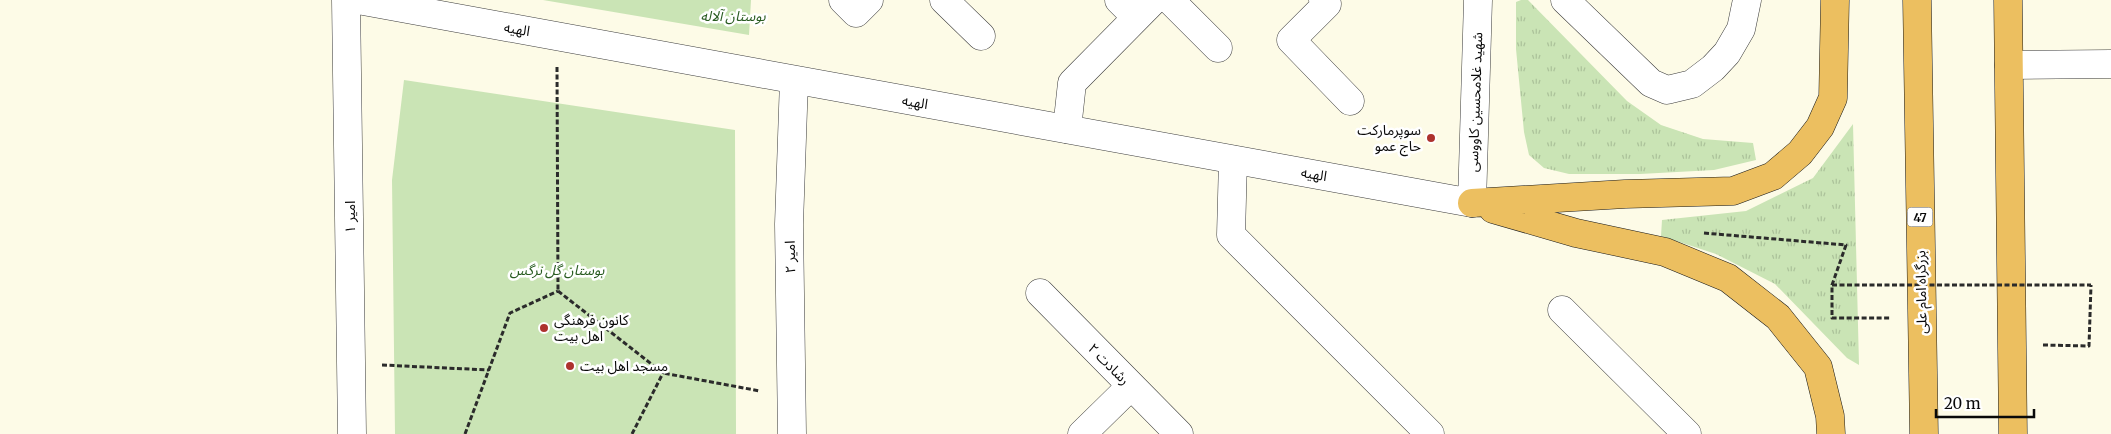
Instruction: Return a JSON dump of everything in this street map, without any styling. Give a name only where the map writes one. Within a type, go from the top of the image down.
[{"type":"highway","points":[[1472,203],[1625,194],[1733,191],[1773,176],[1800,153],[1820,127],[1833,98],[1835,0]]},
{"type":"highway","name":"بزرگراه امام علی","points":[[1917,0],[1924,434]]},
{"type":"highway","points":[[2008,0],[2013,434]]},
{"type":"highway","points":[[1472,203],[1576,233],[1665,252],[1728,278],[1778,318],[1818,368],[1830,416],[1831,434]]},
{"type":"street","name":"امیر ۱","points":[[346,0],[352,434]]},
{"type":"street","name":"الهیه","points":[[358,0],[1472,203]]},
{"type":"street","points":[[843,0],[856,13],[869,0]]},
{"type":"street","points":[[944,0],[981,36]]},
{"type":"street","points":[[1170,0],[1218,48]]},
{"type":"street","points":[[1323,0],[1327,4],[1291,40],[1350,100]]},
{"type":"street","name":"شهید غلامحسین کاووسی","points":[[1472,203],[1478,0]]},
{"type":"street","points":[[1565,0],[1651,83],[1667,90],[1692,84],[1727,53],[1741,30],[1747,0]]},
{"type":"street","points":[[1067,129],[1072,83],[1136,6]]},
{"type":"street","points":[[2008,64],[2111,64]]},
{"type":"street","name":"امیر ۲","points":[[792,434],[789,224],[794,80]]},
{"type":"street","points":[[1233,160],[1231,235],[1430,434]]},
{"type":"street","name":"رشادت ۲","points":[[1040,293],[1179,434]]},
{"type":"street","points":[[1562,310],[1687,434]]},
{"type":"street","points":[[1082,434],[1131,386]]},
{"type":"path","points":[[557,36],[558,291]]},
{"type":"path","points":[[1697,232],[1846,245],[1832,285],[1832,318],[1922,318]]},
{"type":"path","points":[[1832,285],[2091,285],[2090,346],[2012,345]]},
{"type":"path","points":[[465,434],[510,313],[558,291]]},
{"type":"path","points":[[558,291],[663,373],[792,397]]},
{"type":"path","points":[[351,363],[489,370]]},
{"type":"path","points":[[632,434],[663,373]]},
{"type":"green space","name":"بوستان آلاله","points":[[543,0],[751,0],[749,35]]},
{"type":"green space","points":[[1528,0],[1627,101],[1661,125],[1703,139],[1753,143],[1756,160],[1714,170],[1640,174],[1569,174],[1544,168],[1529,155],[1524,132],[1516,49],[1516,2]]},
{"type":"green space","name":"بوستان گل نرگس","points":[[404,80],[735,130],[736,434],[395,434],[392,180]]},
{"type":"green space","points":[[1853,124],[1859,365],[1847,358],[1775,284],[1716,254],[1661,236],[1662,220],[1746,211],[1813,178]]},
{"type":"place","name":"سوپرمارکت حاج عمو","points":[[1431,138]]},
{"type":"place","name":"کانون فرهنگی اهل بیت","points":[[544,328]]},
{"type":"place","name":"مسجد اهل بیت","points":[[570,366]]}]
